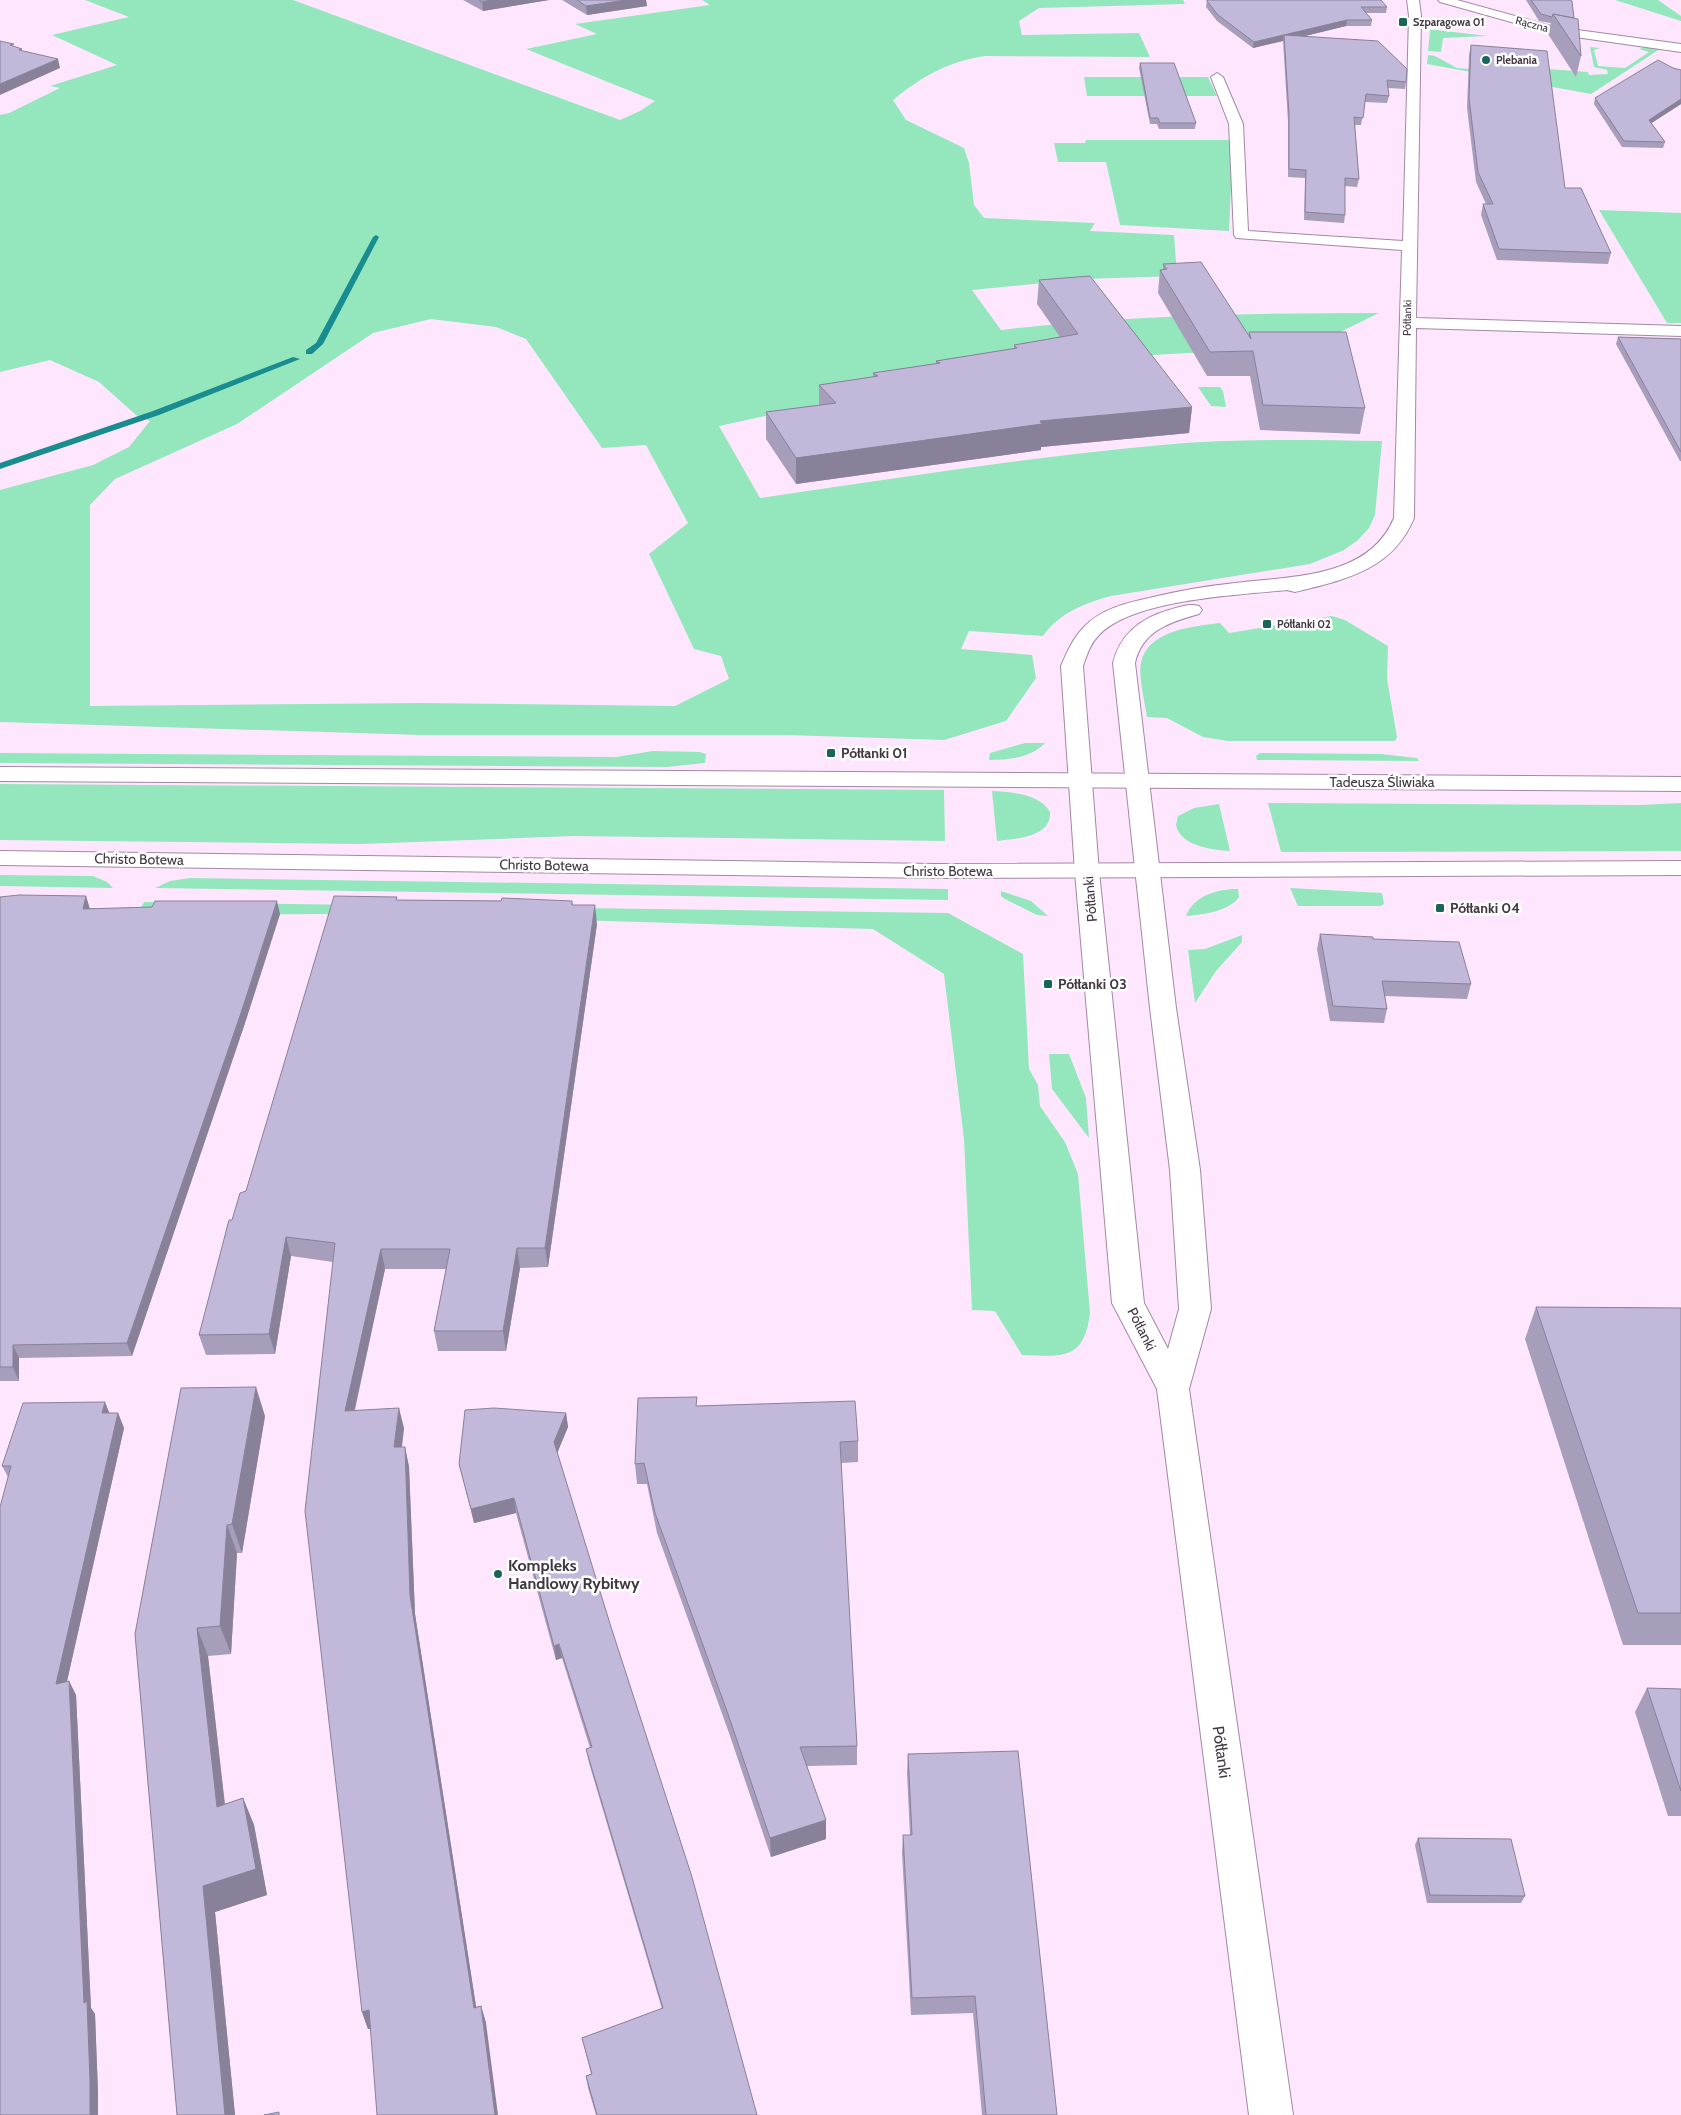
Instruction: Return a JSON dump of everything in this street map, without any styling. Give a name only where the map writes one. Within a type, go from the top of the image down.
[{"type":"street","name":"Półłanki","points":[[1173,1389],[1195,1309],[1185,1170],[1124,667],[1126,652],[1134,639],[1150,625],[1171,615],[1243,600],[1335,574],[1374,557],[1387,548],[1401,529],[1404,518],[1408,246],[1415,16],[1413,0]]},
{"type":"street","name":"Rączna","points":[[1444,0],[1554,30],[1681,48]]},
{"type":"street","points":[[1217,77],[1236,124],[1241,236],[1408,246]]},
{"type":"street","points":[[1407,323],[1681,332]]},
{"type":"street","name":"Półłanki","points":[[1271,2115],[1173,1389],[1128,1303],[1087,872],[1082,780],[1072,666],[1080,644],[1099,624],[1126,610],[1167,600],[1234,589],[1311,582]]},
{"type":"street","points":[[0,774],[1082,780]]},
{"type":"street","name":"Tadeusza Śliwiaka","points":[[1082,780],[1681,784]]},
{"type":"street","name":"Christo Botewa","points":[[0,858],[1087,872]]},
{"type":"street","points":[[1087,872],[1681,868]]},
{"type":"green space","points":[[85,0],[293,0],[620,120],[640,111],[655,101],[526,49],[597,34],[575,24],[710,5],[702,0],[1183,0],[1185,4],[1039,8],[1019,21],[1022,35],[1139,33],[1150,57],[985,56],[972,58],[936,71],[914,84],[893,100],[906,120],[964,148],[969,163],[974,205],[984,218],[1095,223],[1090,231],[1174,235],[1177,276],[1084,279],[972,290],[1001,330],[1142,318],[1379,313],[1338,333],[1289,347],[1103,358],[946,377],[719,426],[760,498],[1011,462],[1162,445],[1244,440],[1382,441],[1375,515],[1369,528],[1358,540],[1344,550],[1310,564],[1111,596],[1073,610],[1057,621],[1043,636],[969,631],[961,649],[1032,655],[1036,678],[1006,721],[944,740],[787,735],[421,735],[0,722],[0,490],[93,465],[129,447],[150,421],[136,415],[99,382],[50,360],[0,372],[0,115],[9,113],[60,88],[50,86],[117,65],[52,35],[129,17]],"holes":[[[431,319],[496,327],[526,339],[602,448],[646,445],[688,523],[649,554],[694,649],[721,656],[729,679],[675,706],[421,703],[90,706],[90,505],[115,479],[237,424],[373,333]]]},
{"type":"green space","points":[[1615,0],[1658,0],[1681,16],[1681,21]]},
{"type":"green space","points":[[1430,30],[1488,36],[1443,38],[1441,52],[1428,51]]},
{"type":"green space","points":[[1590,47],[1600,48],[1594,50],[1598,66],[1625,68],[1649,52],[1639,49],[1645,47],[1660,49],[1591,94],[1427,64],[1428,55],[1435,56],[1457,68],[1495,71],[1520,67],[1588,72],[1589,75],[1608,74],[1607,70],[1594,67]]},
{"type":"green space","points":[[1084,77],[1208,77],[1217,96],[1087,96]]},
{"type":"green space","points":[[1086,140],[1233,140],[1229,231],[1120,225],[1106,162],[1058,162],[1054,143],[1085,143]]},
{"type":"green space","points":[[1599,210],[1681,213],[1681,323],[1667,323]]},
{"type":"green space","points":[[1198,387],[1220,387],[1223,391],[1226,407],[1211,406]]},
{"type":"green space","points":[[1332,616],[1345,620],[1388,646],[1387,679],[1397,737],[1395,741],[1228,741],[1203,737],[1167,718],[1147,717],[1140,668],[1145,652],[1152,643],[1162,637],[1186,628],[1210,624],[1220,623],[1229,633]]},
{"type":"green space","points":[[1025,743],[1045,743],[1026,755],[989,760],[990,753]]},
{"type":"green space","points":[[653,751],[700,752],[706,754],[705,763],[667,767],[0,763],[0,753],[616,757]]},
{"type":"green space","points":[[1260,753],[1381,754],[1417,758],[1419,761],[1257,760],[1256,756]]},
{"type":"green space","points":[[0,784],[944,790],[945,841],[573,836],[361,844],[0,840]]},
{"type":"green space","points":[[992,791],[1024,795],[1039,801],[1050,812],[1049,820],[1045,827],[1039,832],[1022,838],[997,841]]},
{"type":"green space","points":[[1268,803],[1640,805],[1681,803],[1681,851],[1281,852]]},
{"type":"green space","points":[[1219,804],[1230,851],[1198,846],[1184,838],[1179,832],[1176,825],[1178,816],[1194,808]]},
{"type":"green space","points":[[0,875],[93,876],[107,882],[113,888],[0,886]]},
{"type":"green space","points":[[190,878],[948,889],[948,900],[155,888],[170,881]]},
{"type":"green space","points":[[1290,888],[1382,893],[1384,904],[1381,906],[1298,906]]},
{"type":"green space","points":[[1238,889],[1239,897],[1229,906],[1207,913],[1186,916],[1201,898],[1223,890]]},
{"type":"green space","points":[[1001,891],[1031,901],[1048,916],[1037,915],[1005,899],[1001,896]]},
{"type":"green space","points":[[144,902],[948,913],[1023,954],[1029,1069],[1038,1085],[1040,1106],[1065,1142],[1078,1174],[1090,1313],[1087,1329],[1082,1340],[1076,1348],[1068,1353],[1048,1356],[1022,1355],[995,1311],[972,1310],[964,1139],[944,974],[873,929],[320,914],[159,915],[141,907]]},
{"type":"green space","points":[[1242,935],[1242,942],[1216,971],[1195,1003],[1188,950],[1205,949]]},
{"type":"green space","points":[[1049,1054],[1069,1054],[1086,1098],[1089,1138],[1052,1089]]},
{"type":"building","points":[[577,0],[626,0],[586,6]]},
{"type":"building","points":[[1207,0],[1381,0],[1387,7],[1361,7],[1372,20],[1347,20],[1254,42],[1218,15]]},
{"type":"building","points":[[1531,0],[1570,0],[1572,1],[1574,18],[1553,14],[1552,17],[1541,14]]},
{"type":"building","points":[[1553,14],[1578,19],[1581,56]]},
{"type":"building","points":[[1284,35],[1378,41],[1407,69],[1406,82],[1387,80],[1389,96],[1366,94],[1363,118],[1354,117],[1359,179],[1345,178],[1345,215],[1305,212],[1306,170],[1289,169],[1289,114]]},
{"type":"building","points":[[0,41],[14,44],[10,45],[22,49],[19,50],[58,59],[0,84]]},
{"type":"building","points":[[1471,45],[1547,51],[1565,188],[1581,188],[1611,253],[1499,249],[1483,204],[1493,204],[1478,172],[1469,98]]},
{"type":"building","points":[[1658,60],[1681,70],[1681,99],[1649,120],[1665,142],[1624,141],[1595,98]]},
{"type":"building","points":[[1140,63],[1174,63],[1196,123],[1160,123],[1158,118],[1150,118]]},
{"type":"building","points":[[1201,262],[1251,339],[1249,332],[1346,332],[1365,408],[1263,405],[1253,351],[1210,352],[1160,270],[1167,269],[1163,264]]},
{"type":"building","points":[[1090,276],[1192,407],[1040,421],[1042,424],[796,458],[766,412],[836,403],[819,385],[878,376],[873,373],[940,363],[936,361],[1017,348],[1014,345],[1078,334],[1039,280]]},
{"type":"building","points":[[1618,337],[1681,339],[1681,452]]},
{"type":"building","points":[[19,895],[86,896],[83,909],[152,907],[155,901],[277,901],[242,1010],[127,1343],[13,1345],[13,1367],[0,1367],[0,897]]},
{"type":"building","points":[[334,896],[397,897],[396,900],[501,901],[502,898],[572,901],[572,905],[595,905],[545,1248],[517,1248],[503,1331],[434,1331],[450,1249],[381,1249],[345,1411],[399,1408],[394,1447],[405,1447],[410,1595],[474,2008],[481,2006],[495,2115],[377,2115],[369,2010],[362,2012],[305,1511],[335,1243],[286,1237],[269,1334],[199,1335],[229,1220],[232,1220],[240,1193],[246,1191]]},
{"type":"building","points":[[1320,934],[1373,937],[1373,939],[1459,942],[1471,984],[1382,981],[1387,1009],[1333,1006]]},
{"type":"building","points":[[1536,1307],[1681,1308],[1681,1613],[1638,1613]]},
{"type":"building","points":[[256,1387],[232,1524],[227,1525],[220,1626],[197,1628],[217,1807],[243,1798],[256,1869],[203,1886],[225,2115],[177,2115],[135,1634],[181,1388]]},
{"type":"building","points":[[697,1397],[696,1406],[855,1401],[858,1441],[840,1442],[857,1746],[800,1747],[826,1820],[770,1838],[728,1714],[655,1513],[644,1463],[635,1464],[638,1398]]},
{"type":"building","points":[[105,1402],[102,1413],[118,1413],[56,1684],[69,1681],[84,2003],[87,2001],[90,2115],[0,2115],[0,1507],[11,1466],[2,1466],[23,1403]]},
{"type":"building","points":[[494,1408],[566,1413],[554,1442],[611,1627],[692,1877],[757,2115],[597,2115],[586,2076],[592,2074],[582,2038],[663,2008],[586,1749],[592,1747],[559,1644],[554,1646],[514,1498],[471,1509],[459,1464],[465,1410]]},
{"type":"building","points":[[1647,1688],[1681,1689],[1681,1791]]},
{"type":"building","points":[[1018,1751],[1057,2115],[986,2115],[975,1996],[912,1998],[903,1835],[912,1835],[908,1754]]},
{"type":"building","points":[[1418,1838],[1511,1839],[1525,1896],[1430,1895]]},
{"type":"building","points":[[279,2112],[279,2115],[264,2115]]},
{"type":"waterway","points":[[309,352],[319,344],[376,237]]},
{"type":"waterway","points":[[0,466],[156,413],[296,359]]},
{"type":"place","name":"Szparagowa 01","points":[[1403,22]]},
{"type":"place","name":"Plebania","points":[[1486,60]]},
{"type":"place","name":"Półłanki 02","points":[[1267,624]]},
{"type":"place","name":"Półłanki 01","points":[[831,753]]},
{"type":"place","name":"Półłanki 04","points":[[1440,908]]},
{"type":"place","name":"Półłanki 03","points":[[1048,984]]},
{"type":"place","name":"Kompleks Handlowy Rybitwy","points":[[498,1574]]}]
